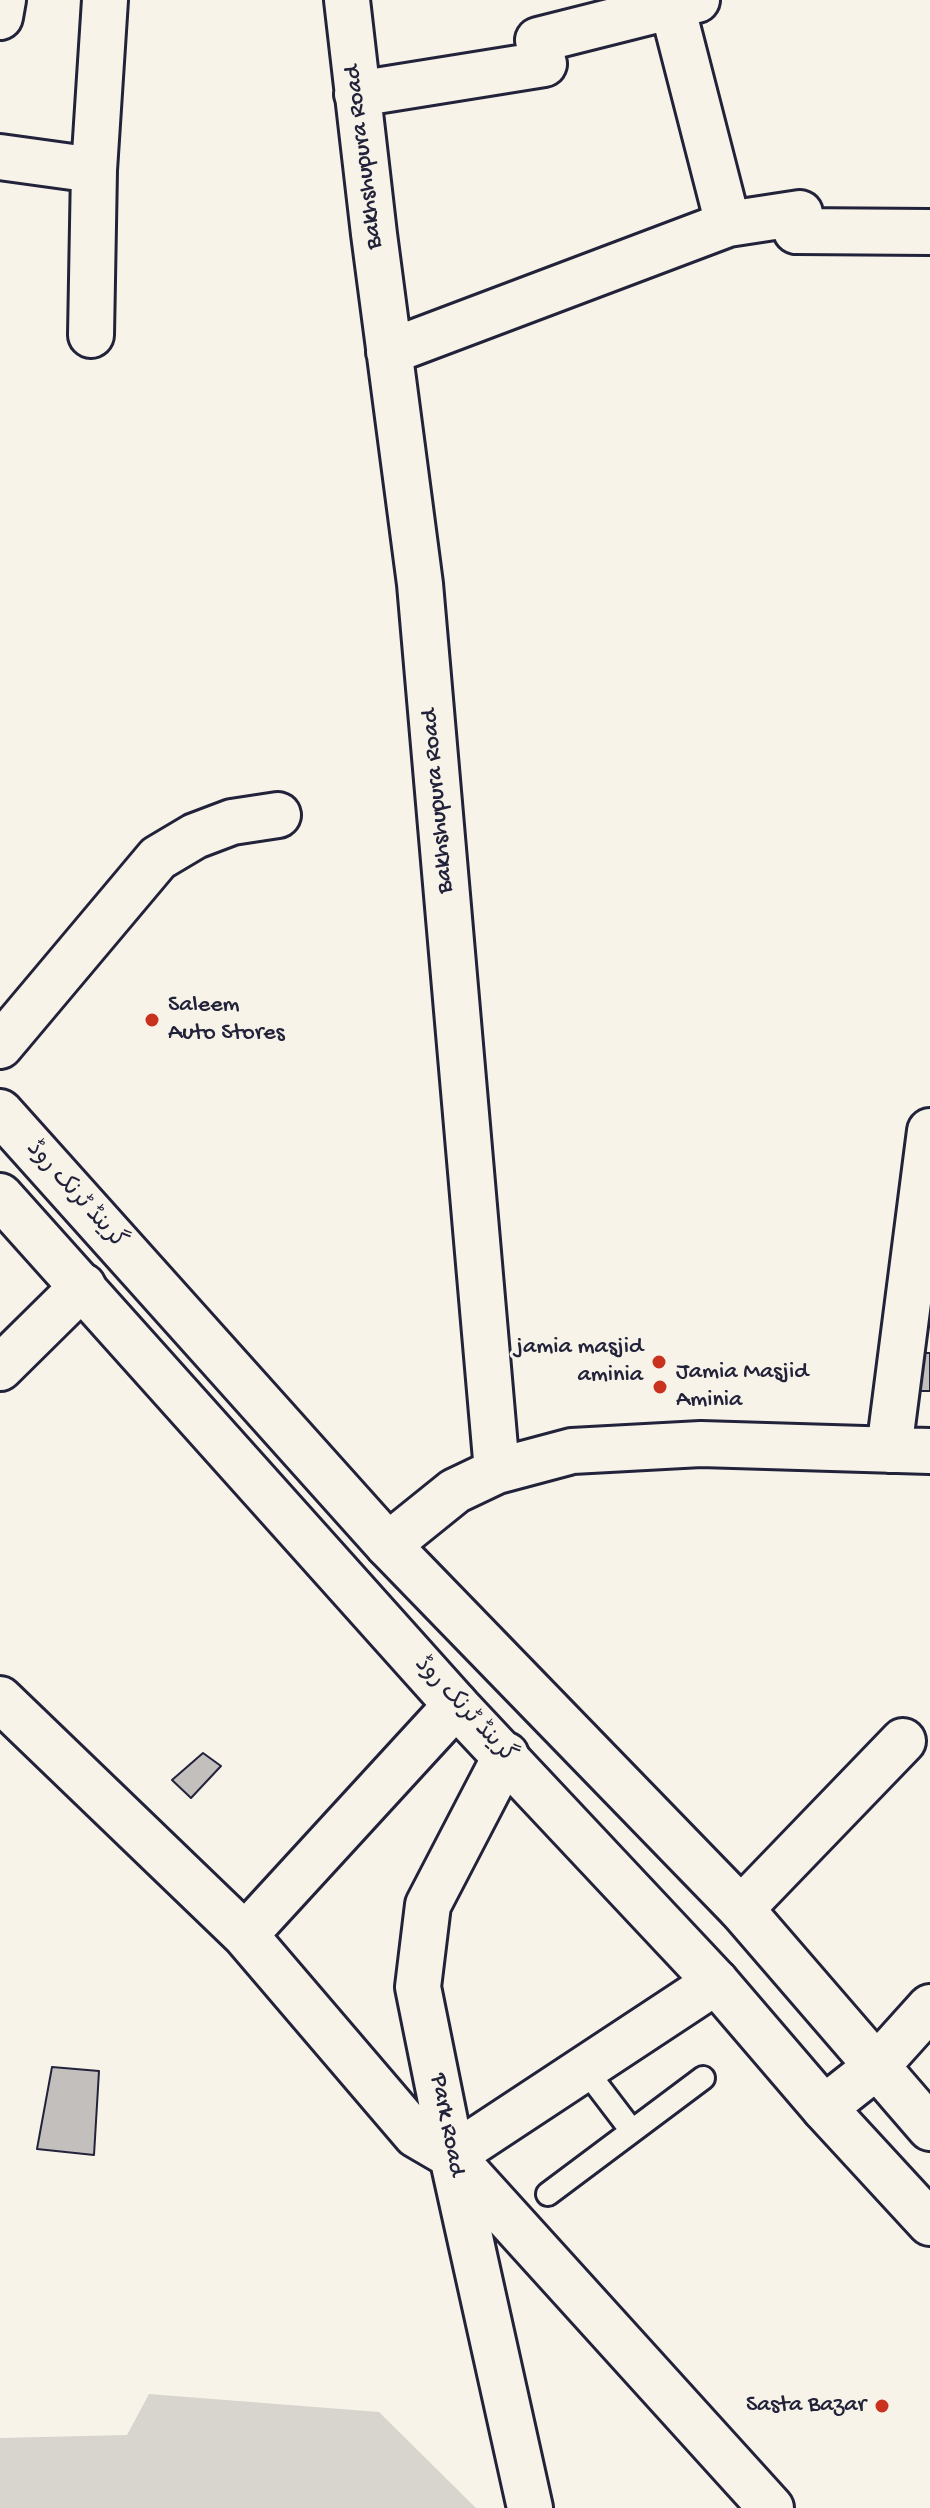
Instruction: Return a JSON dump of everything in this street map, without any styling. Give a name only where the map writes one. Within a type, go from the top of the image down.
[{"type":"street","points":[[0,17],[3,0]]},
{"type":"street","points":[[91,335],[94,170],[105,0]]},
{"type":"street","name":"Bakhshupura Road","points":[[347,0],[420,584],[497,1471]]},
{"type":"street","points":[[357,94],[544,64],[538,40],[681,2],[728,224]]},
{"type":"street","points":[[0,157],[94,170]]},
{"type":"street","points":[[389,352],[728,224],[800,213],[796,231],[930,232]]},
{"type":"street","points":[[0,1046],[158,858],[195,836],[232,822],[278,815]]},
{"type":"street","name":"گرینڈ ٹرنک روڈ","points":[[0,1112],[388,1545],[741,1909],[930,2128]]},
{"type":"street","points":[[388,1545],[455,1491],[497,1471],[572,1451],[701,1444],[910,1451],[930,1131]]},
{"type":"street","name":"گرینڈ ٹرنک روڈ","points":[[0,1196],[456,1705],[716,1982],[824,2108],[930,2223]]},
{"type":"street","points":[[0,1368],[83,1286]]},
{"type":"street","points":[[0,1699],[245,1935],[416,2135],[452,2156],[771,2508]]},
{"type":"street","points":[[245,1935],[456,1705]]},
{"type":"street","points":[[741,1909],[903,1741]]},
{"type":"street","name":"Park Road","points":[[506,1755],[428,1905],[418,1987],[530,2508]]},
{"type":"street","points":[[452,2156],[716,1982]]},
{"type":"street","points":[[824,2108],[876,2067],[930,2007]]},
{"type":"lane","points":[[584,2068],[632,2131]]},
{"type":"lane","points":[[548,2194],[703,2078]]},
{"type":"shaded area","points":[[149,2394],[379,2412],[476,2508],[0,2508],[0,2438],[127,2435]]},
{"type":"building","points":[[920,1353],[930,1353],[930,1391],[919,1391]]},
{"type":"building","points":[[203,1753],[221,1766],[191,1798],[172,1780]]},
{"type":"building","points":[[52,2067],[99,2071],[94,2155],[37,2149]]},
{"type":"place","name":"Saleem Auto Stores","points":[[152,1020]]},
{"type":"place","name":"jamia masjid aminia","points":[[659,1362]]},
{"type":"place","name":"Jamia Masjid Aminia","points":[[660,1387]]},
{"type":"place","name":"Sasta Bazar","points":[[882,2406]]}]
